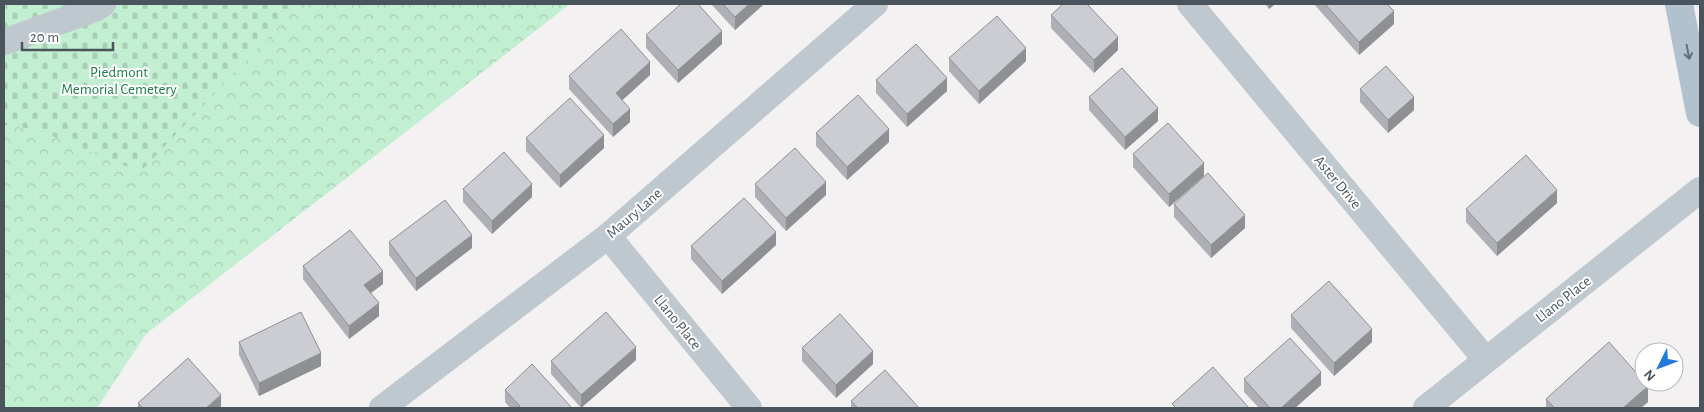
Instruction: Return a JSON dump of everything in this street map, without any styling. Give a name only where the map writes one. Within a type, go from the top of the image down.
[{"type":"main road","points":[[1679,4],[1700,113]]},
{"type":"street","points":[[4,42],[97,8],[103,4]]},
{"type":"street","name":"Maury Lane","points":[[382,408],[608,236],[874,4]]},
{"type":"street","name":"Aster Drive","points":[[1190,4],[1486,360]]},
{"type":"street","name":"Llano Place","points":[[1426,408],[1700,190]]},
{"type":"street","name":"Llano Place","points":[[608,236],[749,408]]},
{"type":"green space","name":"Piedmont Memorial Cemetery","points":[[4,4],[300,4],[140,172],[38,130],[4,125]]},
{"type":"green space","points":[[300,4],[570,4],[146,334],[97,408],[4,408],[4,125],[38,130],[270,34]]},
{"type":"building","points":[[681,4],[698,4],[722,31],[678,70],[646,35]]},
{"type":"building","points":[[723,4],[749,4],[735,17]]},
{"type":"building","points":[[1063,4],[1087,4],[1118,37],[1094,60],[1051,15]]},
{"type":"building","points":[[1325,4],[1387,4],[1394,11],[1359,42]]},
{"type":"building","points":[[997,16],[1026,48],[979,91],[949,58]]},
{"type":"building","points":[[621,29],[650,62],[616,93],[630,109],[613,124],[569,76]]},
{"type":"building","points":[[916,44],[947,78],[907,114],[876,80]]},
{"type":"building","points":[[1386,66],[1414,97],[1388,120],[1360,89]]},
{"type":"building","points":[[1122,68],[1158,108],[1125,137],[1089,97]]},
{"type":"building","points":[[858,95],[889,129],[847,167],[816,133]]},
{"type":"building","points":[[570,98],[604,135],[560,175],[526,138]]},
{"type":"building","points":[[1168,123],[1204,163],[1169,194],[1133,154]]},
{"type":"building","points":[[795,148],[826,182],[786,218],[755,184]]},
{"type":"building","points":[[504,152],[532,184],[492,221],[463,189]]},
{"type":"building","points":[[1526,155],[1557,190],[1497,243],[1466,209]]},
{"type":"building","points":[[1208,173],[1245,215],[1211,245],[1174,204]]},
{"type":"building","points":[[744,198],[776,232],[722,281],[691,246]]},
{"type":"building","points":[[445,200],[472,235],[416,278],[389,242]]},
{"type":"building","points":[[350,230],[383,271],[364,285],[379,303],[349,326],[303,266]]},
{"type":"building","points":[[1329,281],[1372,329],[1334,363],[1291,315]]},
{"type":"building","points":[[301,312],[321,353],[259,383],[239,342]]},
{"type":"building","points":[[606,312],[636,347],[581,395],[551,361]]},
{"type":"building","points":[[840,314],[873,351],[836,385],[802,348]]},
{"type":"building","points":[[1290,338],[1321,372],[1281,408],[1270,408],[1244,379]]},
{"type":"building","points":[[1609,342],[1634,370],[1634,392],[1641,392],[1623,408],[1555,408],[1546,399]]},
{"type":"building","points":[[188,358],[221,395],[206,408],[143,408],[138,403]]},
{"type":"building","points":[[532,364],[572,408],[518,408],[520,406],[505,390]]},
{"type":"building","points":[[1213,367],[1249,408],[1176,408],[1172,404]]},
{"type":"building","points":[[885,370],[919,408],[858,408],[851,401]]}]
